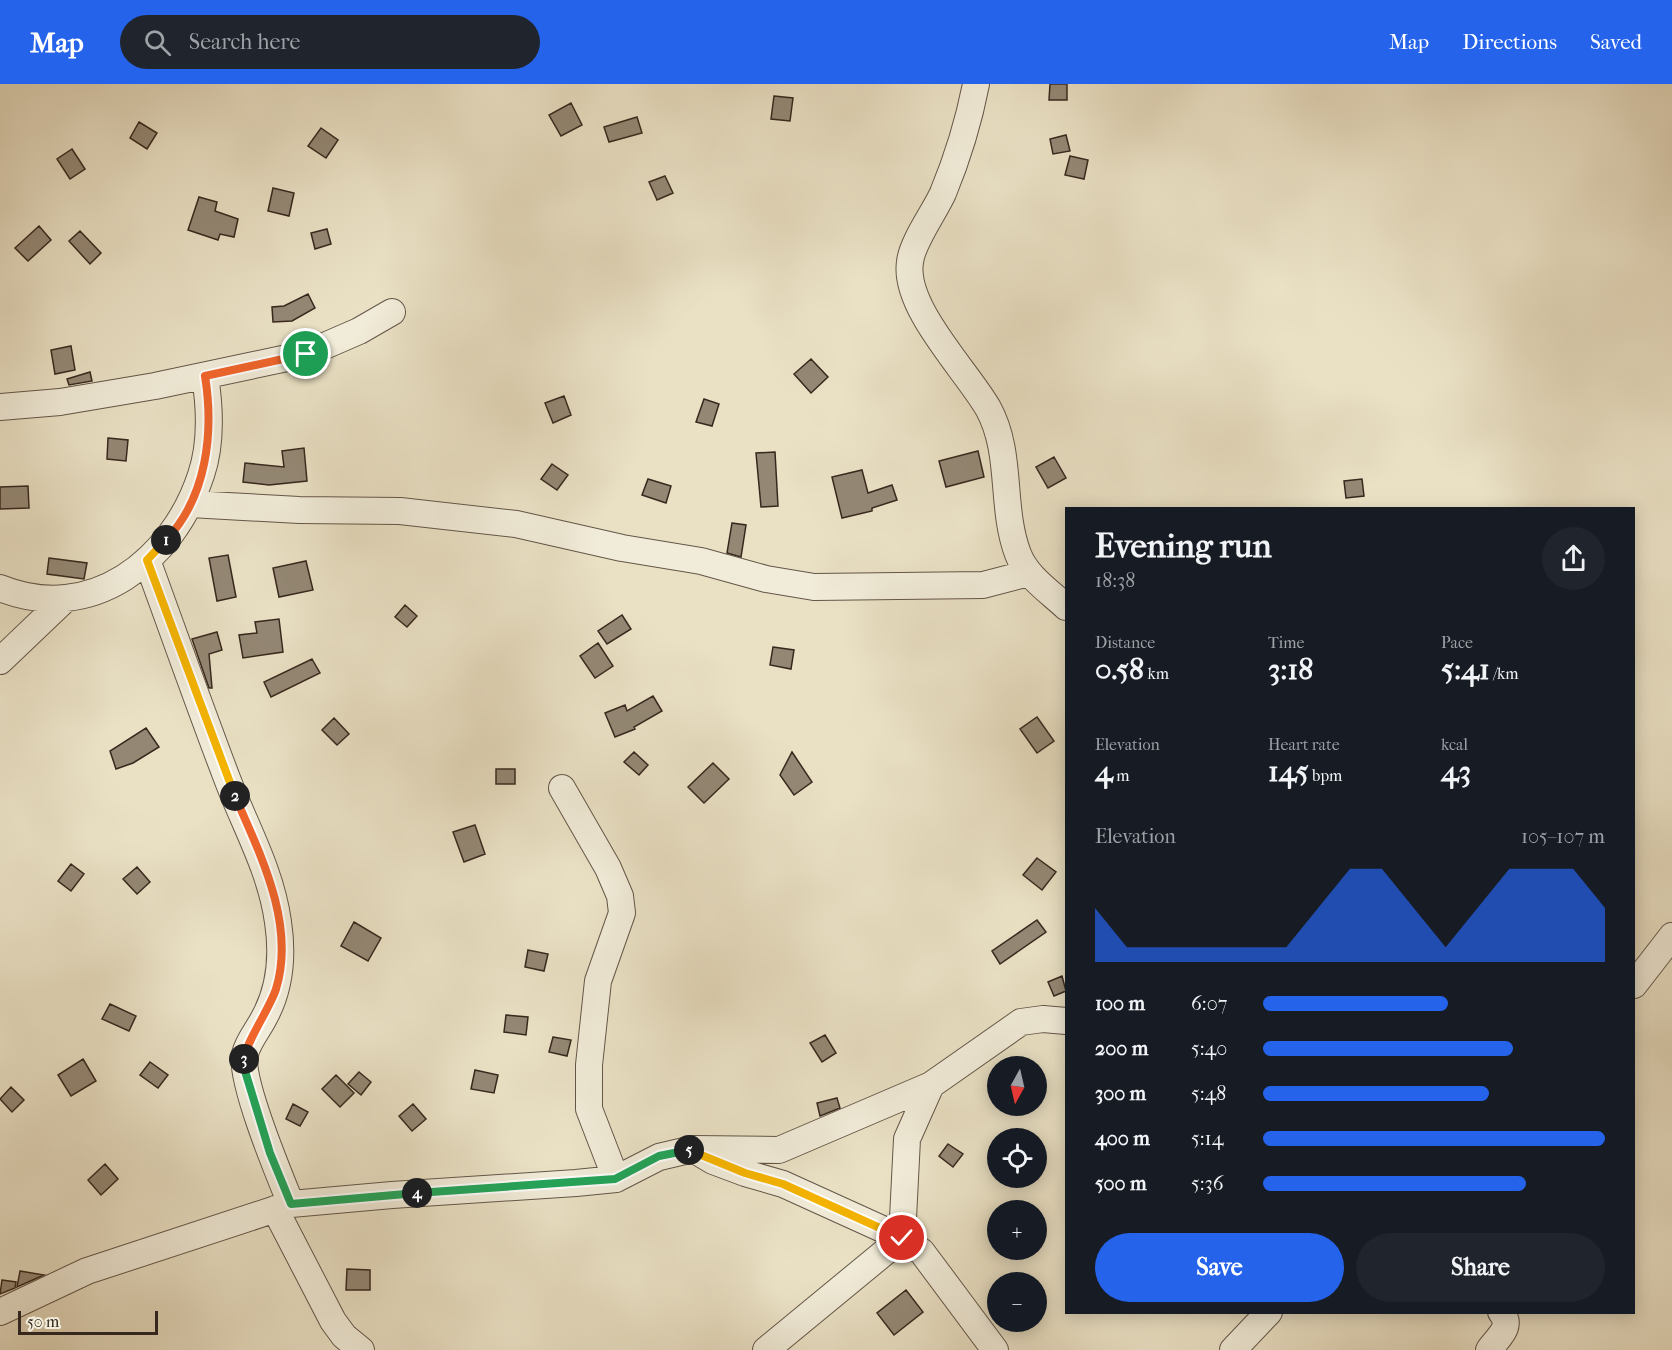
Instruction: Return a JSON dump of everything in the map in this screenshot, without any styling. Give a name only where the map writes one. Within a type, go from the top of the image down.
[{"type":"street","points":[[976,84],[943,192],[913,248],[909,279],[916,299],[987,408],[1000,438],[1018,554],[1029,573],[1065,606]]},
{"type":"street","points":[[0,407],[60,402],[205,376],[306,354],[359,331],[392,312]]},
{"type":"street","points":[[0,588],[64,600],[94,593],[110,586],[147,560],[174,531],[190,504],[202,474],[208,441],[209,400],[205,376]]},
{"type":"street","points":[[190,504],[299,510],[400,511],[516,524],[622,548],[701,561],[766,579],[814,587],[983,585],[1029,573]]},
{"type":"street","points":[[147,560],[229,783],[266,867],[278,922],[281,962],[277,987],[269,1010],[244,1055],[245,1071],[270,1153],[283,1207],[333,1321],[344,1336],[361,1350]]},
{"type":"street","points":[[0,661],[64,600]]},
{"type":"street","points":[[562,788],[608,868],[620,896],[622,914],[598,981],[589,1065],[590,1109],[615,1179]]},
{"type":"street","points":[[1635,984],[1672,936]]},
{"type":"street","points":[[0,1312],[87,1271],[283,1207],[615,1179],[659,1156],[693,1149],[779,1150],[931,1085],[1021,1022],[1044,1019],[1065,1021]]},
{"type":"street","points":[[766,1350],[902,1238],[907,1139],[931,1085]]},
{"type":"street","points":[[693,1149],[723,1165],[783,1184],[902,1238],[922,1252],[995,1350]]},
{"type":"street","points":[[1233,1350],[1267,1314]]},
{"type":"street","points":[[1489,1350],[1505,1330],[1506,1322],[1502,1314]]},
{"type":"building","points":[[1050,84],[1067,84],[1067,100],[1049,100]]},
{"type":"building","points":[[774,96],[793,98],[790,121],[771,119]]},
{"type":"building","points":[[571,103],[582,125],[561,136],[549,115]]},
{"type":"building","points":[[637,117],[642,133],[609,142],[604,127]]},
{"type":"building","points":[[139,122],[157,133],[147,149],[130,138]]},
{"type":"building","points":[[321,128],[338,140],[326,158],[308,146]]},
{"type":"building","points":[[1066,135],[1070,151],[1053,154],[1050,139]]},
{"type":"building","points":[[72,149],[85,169],[70,179],[57,159]]},
{"type":"building","points":[[1070,156],[1088,160],[1084,179],[1065,175]]},
{"type":"building","points":[[665,176],[673,193],[657,200],[649,182]]},
{"type":"building","points":[[273,188],[294,193],[289,216],[268,211]]},
{"type":"building","points":[[199,197],[217,202],[215,211],[238,219],[234,237],[220,234],[218,240],[188,230]]},
{"type":"building","points":[[39,226],[51,240],[28,261],[15,248]]},
{"type":"building","points":[[327,229],[331,244],[315,249],[311,233]]},
{"type":"building","points":[[80,231],[101,253],[90,264],[69,241]]},
{"type":"building","points":[[308,294],[315,308],[292,321],[273,322],[272,307],[284,306]]},
{"type":"building","points":[[71,346],[75,370],[55,374],[51,350]]},
{"type":"building","points":[[811,359],[828,377],[811,393],[794,374]]},
{"type":"building","points":[[90,372],[92,381],[69,385],[67,379]]},
{"type":"building","points":[[564,396],[571,415],[553,423],[545,403]]},
{"type":"building","points":[[704,399],[719,404],[712,426],[696,422]]},
{"type":"building","points":[[108,438],[128,440],[126,461],[107,459]]},
{"type":"building","points":[[304,448],[307,481],[269,485],[243,482],[245,463],[284,467],[282,451]]},
{"type":"building","points":[[978,451],[984,477],[946,487],[939,461]]},
{"type":"building","points":[[775,452],[778,506],[761,507],[756,453]]},
{"type":"building","points":[[1054,457],[1066,478],[1048,488],[1036,467]]},
{"type":"building","points":[[552,464],[568,475],[557,490],[541,479]]},
{"type":"building","points":[[862,470],[868,493],[892,485],[897,500],[872,508],[872,511],[842,518],[832,477]]},
{"type":"building","points":[[648,479],[671,486],[666,503],[642,495]]},
{"type":"building","points":[[1362,479],[1364,496],[1346,498],[1344,481]]},
{"type":"building","points":[[28,486],[29,508],[0,509],[0,487]]},
{"type":"building","points":[[732,523],[746,525],[741,557],[727,553]]},
{"type":"building","points":[[228,555],[236,597],[217,601],[209,558]]},
{"type":"building","points":[[49,558],[87,563],[84,579],[47,574]]},
{"type":"building","points":[[306,561],[313,590],[279,597],[273,568]]},
{"type":"building","points":[[405,605],[417,616],[407,627],[395,617]]},
{"type":"building","points":[[622,615],[631,629],[607,644],[598,631]]},
{"type":"building","points":[[279,619],[283,652],[243,658],[239,635],[257,633],[255,622]]},
{"type":"building","points":[[217,632],[222,650],[209,654],[212,688],[209,688],[192,639]]},
{"type":"building","points":[[598,643],[613,666],[595,678],[580,656]]},
{"type":"building","points":[[773,647],[794,650],[791,669],[770,665]]},
{"type":"building","points":[[312,659],[320,673],[271,697],[264,682]]},
{"type":"building","points":[[653,696],[662,711],[634,727],[635,729],[615,737],[605,713],[625,705],[627,711]]},
{"type":"building","points":[[1037,717],[1054,741],[1037,753],[1020,729]]},
{"type":"building","points":[[334,718],[349,734],[337,745],[322,730]]},
{"type":"building","points":[[146,728],[159,747],[133,763],[116,769],[110,751]]},
{"type":"building","points":[[634,752],[648,765],[639,775],[624,762]]},
{"type":"building","points":[[792,752],[812,782],[794,795],[780,775]]},
{"type":"building","points":[[713,763],[729,779],[704,803],[688,787]]},
{"type":"building","points":[[496,769],[515,769],[515,784],[496,784]]},
{"type":"building","points":[[475,825],[485,854],[464,862],[453,832]]},
{"type":"building","points":[[1037,858],[1056,872],[1042,890],[1023,875]]},
{"type":"building","points":[[71,864],[84,874],[71,891],[58,881]]},
{"type":"building","points":[[137,867],[150,882],[137,894],[123,879]]},
{"type":"building","points":[[1037,920],[1046,932],[1000,964],[992,951]]},
{"type":"building","points":[[354,922],[381,938],[368,961],[341,946]]},
{"type":"building","points":[[528,950],[548,954],[544,971],[525,967]]},
{"type":"building","points":[[1062,976],[1065,991],[1054,996],[1048,982]]},
{"type":"building","points":[[110,1004],[136,1016],[129,1031],[102,1019]]},
{"type":"building","points":[[506,1015],[528,1017],[526,1035],[504,1032]]},
{"type":"building","points":[[825,1035],[836,1053],[822,1062],[810,1043]]},
{"type":"building","points":[[553,1037],[571,1040],[567,1056],[549,1052]]},
{"type":"building","points":[[83,1059],[96,1081],[71,1096],[58,1075]]},
{"type":"building","points":[[150,1062],[168,1075],[158,1088],[140,1075]]},
{"type":"building","points":[[475,1070],[498,1075],[494,1093],[471,1089]]},
{"type":"building","points":[[359,1072],[371,1082],[361,1095],[348,1084]]},
{"type":"building","points":[[336,1075],[354,1093],[340,1107],[322,1089]]},
{"type":"building","points":[[11,1087],[24,1100],[12,1112],[0,1099]]},
{"type":"building","points":[[837,1098],[840,1108],[820,1116],[817,1103]]},
{"type":"building","points":[[293,1104],[308,1112],[300,1126],[286,1119]]},
{"type":"building","points":[[413,1104],[426,1119],[412,1131],[399,1116]]},
{"type":"building","points":[[948,1144],[963,1154],[953,1167],[939,1156]]},
{"type":"building","points":[[105,1164],[118,1179],[101,1195],[88,1180]]},
{"type":"building","points":[[347,1269],[370,1270],[370,1290],[346,1290]]},
{"type":"building","points":[[20,1271],[44,1275],[17,1287]]},
{"type":"building","points":[[2,1280],[16,1282],[15,1288],[0,1294]]},
{"type":"building","points":[[906,1290],[923,1312],[894,1335],[877,1313]]},
{"type":"route","points":[[306,354],[205,376],[209,400],[208,441],[202,474],[190,504],[174,531],[147,560],[229,783],[266,867],[278,922],[281,962],[277,987],[269,1010],[258,1031],[249,1042],[244,1055],[245,1071],[270,1153],[291,1204],[576,1183],[591,1179],[615,1179],[659,1156],[693,1149],[713,1161],[783,1184],[902,1238]]}]
